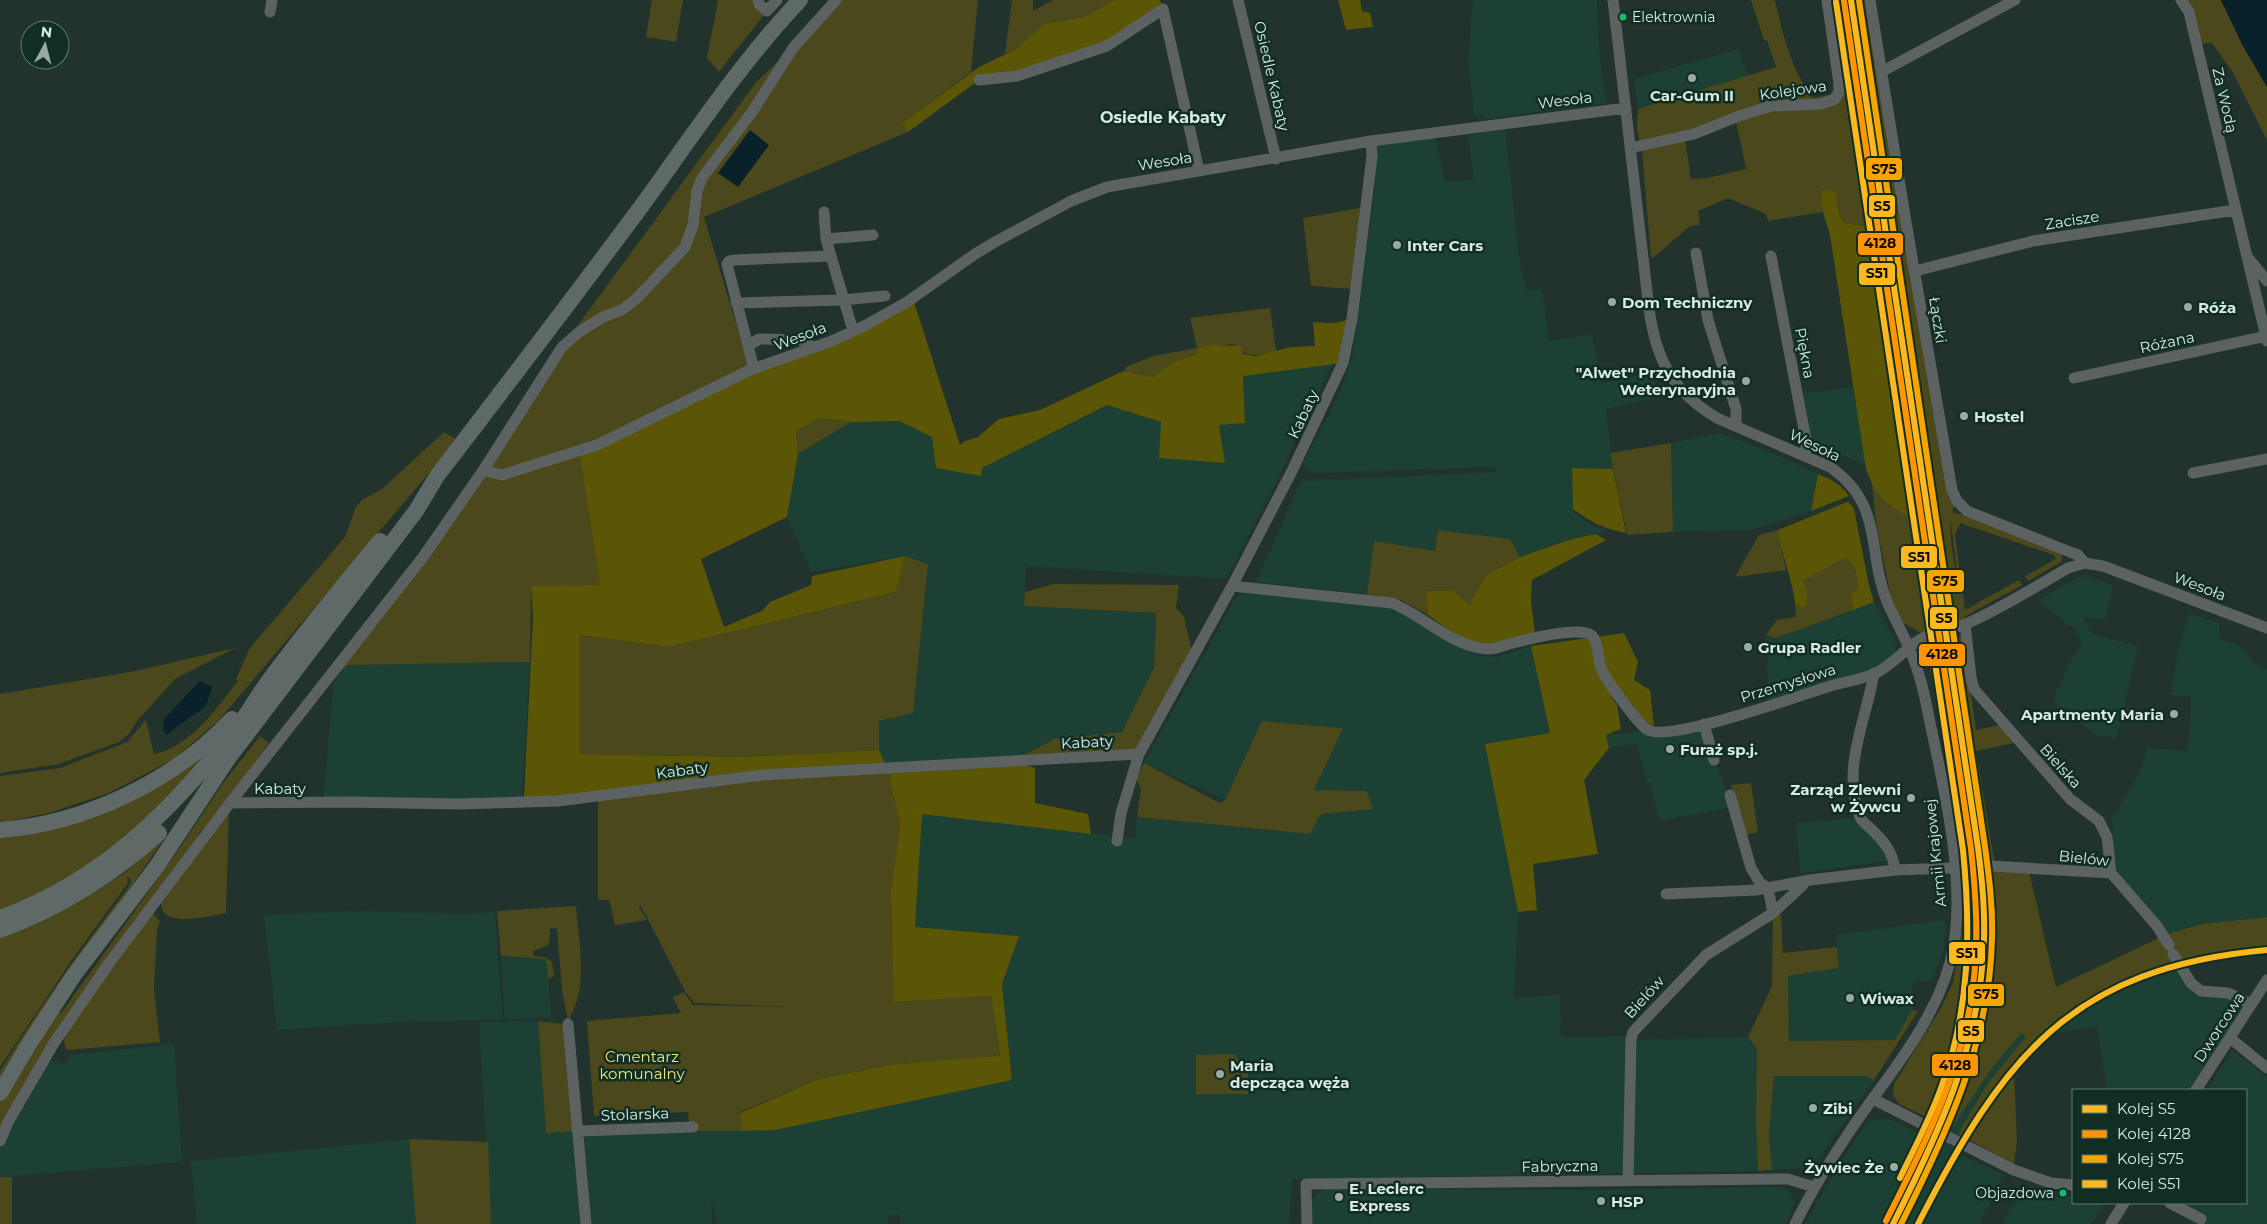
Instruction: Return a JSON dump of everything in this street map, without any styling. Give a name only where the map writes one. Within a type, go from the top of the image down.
[{"type":"highway","points":[[0,1093],[69,983],[157,866],[227,760],[416,511],[437,476],[617,239],[738,74],[800,0]]},
{"type":"highway","points":[[0,918],[72,883],[118,853],[158,818],[208,762],[241,721],[271,678],[408,506],[437,476]]},
{"type":"highway","points":[[0,830],[45,823],[88,810],[122,797],[158,778],[202,747],[271,678]]},
{"type":"highway","points":[[0,930],[60,904],[132,858],[227,760]]},
{"type":"street","points":[[270,12],[272,0]]},
{"type":"street","points":[[758,0],[759,4],[767,12],[776,0]]},
{"type":"street","points":[[0,1141],[8,1122],[60,1035],[110,962],[230,803],[423,557],[484,469],[562,347],[579,332],[603,317],[622,310],[637,298],[685,247],[693,225],[697,191],[702,178],[752,112],[793,48],[836,0]]},
{"type":"street","name":"Osiedle Kabaty","points":[[1238,0],[1276,159]]},
{"type":"street","name":"Wesoła","points":[[1613,0],[1649,309],[1657,350],[1666,369],[1688,398],[1704,411],[1806,455],[1842,475],[1858,492],[1864,503],[1884,593],[1910,649]]},
{"type":"street","name":"Kolejowa","points":[[1630,148],[1694,134],[1739,116],[1771,106],[1820,104],[1835,99],[1839,92],[1839,83],[1827,0]]},
{"type":"street","name":"Łączki","points":[[1870,0],[1947,466],[1957,501],[1966,511],[1978,517],[2078,555],[2085,563]]},
{"type":"street","points":[[1883,70],[1992,5],[2015,0]]},
{"type":"street","name":"Za Wodą","points":[[2181,0],[2190,12],[2235,210]]},
{"type":"street","points":[[979,80],[1017,76],[1107,46],[1162,8],[1198,171]]},
{"type":"street","name":"Wesoła","points":[[484,469],[493,474],[513,472],[596,445],[752,370],[853,331],[907,302],[975,254],[1071,201],[1107,187],[1371,141],[1626,108]]},
{"type":"street","name":"Kabaty","points":[[1117,841],[1120,813],[1139,754],[1232,586],[1292,471],[1343,363],[1352,319],[1369,176],[1371,141]]},
{"type":"street","name":"Różana","points":[[2074,378],[2266,338],[2235,210]]},
{"type":"street","name":"Zacisze","points":[[1915,271],[2033,241],[2235,210]]},
{"type":"street","points":[[824,212],[826,239],[830,256],[853,331]]},
{"type":"street","points":[[826,239],[873,235]]},
{"type":"street","points":[[1696,253],[1708,320],[1736,409],[1736,426]]},
{"type":"street","points":[[2246,254],[2267,281]]},
{"type":"street","points":[[752,370],[748,346],[726,268],[729,261],[830,256]]},
{"type":"street","name":"Piękna","points":[[1771,256],[1806,440],[1806,455]]},
{"type":"street","points":[[736,303],[842,300],[885,296]]},
{"type":"street","points":[[748,346],[759,339],[804,340],[813,348]]},
{"type":"street","points":[[2193,473],[2267,459]]},
{"type":"street","points":[[1910,649],[1926,636],[1965,624],[2068,568],[2085,563]]},
{"type":"street","name":"Wesoła","points":[[2085,563],[2103,566],[2267,628]]},
{"type":"street","name":"Przemysłowa","points":[[1232,586],[1392,604],[1408,610],[1451,637],[1476,648],[1490,650],[1531,639],[1564,633],[1587,633],[1593,636],[1601,667],[1611,685],[1648,730],[1664,732],[1704,724],[1780,704],[1874,673],[1910,649]]},
{"type":"street","name":"Bielska","points":[[1965,624],[1974,689],[2070,799],[2100,821],[2107,837],[2111,872]]},
{"type":"street","name":"Armii Krajowej","points":[[1795,1224],[1814,1187],[1917,1035],[1942,986],[1952,955],[1957,912],[1954,868],[1939,767],[1918,670],[1910,649]]},
{"type":"street","points":[[1874,673],[1856,750],[1852,778],[1861,820],[1893,855],[1894,870]]},
{"type":"street","points":[[1704,724],[1714,760]]},
{"type":"street","name":"Kabaty","points":[[230,803],[348,802],[458,804],[558,801],[762,775],[1139,754]]},
{"type":"street","points":[[1730,795],[1751,868],[1760,883],[1768,888],[1773,913]]},
{"type":"street","name":"Bielów","points":[[1991,866],[2111,872],[2157,926],[2191,983],[2201,991],[2228,993],[2251,1004]]},
{"type":"street","points":[[1666,894],[1768,888],[1804,881],[1894,870],[1954,868]]},
{"type":"street","name":"Bielów","points":[[1628,1181],[1631,1040],[1633,1032],[1706,955],[1773,913],[1797,893],[1804,881]]},
{"type":"street","name":"Dworcowa","points":[[2197,1089],[2267,980]]},
{"type":"street","points":[[568,1024],[586,1224]]},
{"type":"street","points":[[2230,1038],[2267,1068]]},
{"type":"street","points":[[1873,1099],[2014,1170],[2051,1183],[2072,1185]]},
{"type":"street","name":"Stolarska","points":[[578,1131],[693,1127]]},
{"type":"street","name":"Fabryczna","points":[[1307,1224],[1306,1184],[1788,1180],[1814,1187]]},
{"type":"street","points":[[2111,1224],[2123,1204]]},
{"type":"street","points":[[2172,1204],[2201,1219]]},
{"type":"shaded area","points":[[1114,0],[1160,0],[1163,9],[1107,46],[1017,76],[979,80],[908,132],[902,123],[979,67],[1016,49],[1044,24],[1085,17]]},
{"type":"shaded area","points":[[1338,0],[1360,0],[1362,11],[1370,13],[1373,27],[1346,30]]},
{"type":"shaded area","points":[[1473,0],[1597,0],[1598,38],[1606,103],[1592,105],[1589,101],[1578,102],[1576,107],[1483,119],[1480,115],[1474,116],[1468,62]]},
{"type":"shaded area","name":"Car-Gum II","points":[[1738,49],[1749,77],[1638,109],[1634,79]]},
{"type":"shaded area","points":[[1505,129],[1520,266],[1527,290],[1542,289],[1549,341],[1592,335],[1602,383],[1649,373],[1664,396],[1606,409],[1613,469],[1572,468],[1573,512],[1591,525],[1608,531],[1572,539],[1520,557],[1510,539],[1438,530],[1435,551],[1374,541],[1367,594],[1256,582],[1301,481],[1496,472],[1495,467],[1317,473],[1307,471],[1303,463],[1340,393],[1353,355],[1375,187],[1371,141],[1436,138],[1445,181],[1474,180],[1468,135]]},
{"type":"shaded area","points":[[1831,190],[1835,193],[1843,223],[1880,228],[1882,252],[1922,513],[1904,515],[1883,500],[1872,484],[1866,469],[1830,235],[1823,212],[1821,191]]},
{"type":"shaded area","points":[[914,302],[960,445],[965,441],[978,437],[999,419],[1040,410],[1125,371],[1152,377],[1176,361],[1196,355],[1198,348],[1214,345],[1241,346],[1243,354],[1255,356],[1291,347],[1315,346],[1313,322],[1334,323],[1352,319],[1343,363],[1243,376],[1245,423],[1219,425],[1225,463],[1159,458],[1161,422],[1107,405],[982,468],[981,476],[936,468],[932,437],[899,421],[851,422],[820,418],[796,431],[798,454],[787,517],[701,559],[724,627],[762,611],[770,602],[811,585],[812,576],[905,556],[896,592],[669,647],[579,635],[579,754],[743,757],[879,750],[887,768],[559,799],[524,798],[533,617],[531,586],[600,585],[579,451],[750,370]]},
{"type":"shaded area","points":[[1332,364],[1272,491],[1226,579],[1026,566],[1025,606],[1156,613],[1154,668],[1122,732],[1054,739],[1013,761],[887,768],[879,750],[879,721],[913,713],[928,564],[905,556],[811,572],[787,517],[798,454],[851,422],[899,421],[932,437],[981,475],[982,468],[1107,405],[1161,422],[1224,463],[1219,425],[1245,422],[1242,376]]},
{"type":"shaded area","points":[[1853,387],[1866,465],[1810,443],[1801,394]]},
{"type":"shaded area","points":[[1719,433],[1763,449],[1818,474],[1811,511],[1749,530],[1673,532],[1671,443]]},
{"type":"shaded area","points":[[1572,468],[1613,469],[1626,533],[1598,524],[1573,509]]},
{"type":"shaded area","points":[[1818,474],[1835,482],[1849,496],[1811,511]]},
{"type":"shaded area","points":[[1847,502],[1854,509],[1874,602],[1853,610],[1851,595],[1858,588],[1856,574],[1852,563],[1845,558],[1802,581],[1806,586],[1807,604],[1802,608],[1795,604],[1778,530]]},
{"type":"shaded area","points":[[1596,534],[1606,540],[1532,580],[1531,601],[1535,634],[1501,644],[1482,646],[1461,638],[1428,615],[1426,591],[1453,590],[1469,605],[1486,575],[1520,557],[1572,539]]},
{"type":"shaded area","points":[[2079,577],[2090,577],[2113,585],[2105,620],[2084,617],[2092,634],[2138,646],[2117,738],[2098,736],[2057,707],[2054,698],[2073,655],[2082,645],[2077,631],[2038,600]]},
{"type":"shaded area","points":[[1258,592],[1388,606],[1481,656],[1497,657],[1531,646],[1550,733],[1485,744],[1518,912],[1514,998],[1560,995],[1561,1037],[1625,1036],[1633,1032],[1631,1040],[1748,1037],[1757,1049],[1756,1119],[1758,1171],[1292,1179],[1289,1224],[900,1224],[900,1215],[888,1216],[888,1224],[717,1224],[711,1197],[712,1224],[591,1224],[584,1133],[693,1127],[775,1130],[1012,1080],[1002,984],[1019,936],[915,927],[922,813],[1135,838],[1137,817],[1284,832],[1321,814],[1373,809],[1367,791],[1314,790],[1342,728],[1262,722],[1225,800],[1144,763],[1238,594]]},
{"type":"shaded area","points":[[1874,602],[1896,643],[1896,651],[1892,656],[1890,664],[1769,700],[1766,635],[1776,638]]},
{"type":"shaded area","points":[[2189,613],[2219,623],[2220,640],[2239,645],[2254,663],[2267,669],[2267,917],[2202,924],[2167,934],[2122,880],[2113,855],[2112,820],[2141,769],[2148,748],[2188,751],[2191,697],[2170,694],[2179,647]]},
{"type":"shaded area","points":[[1624,633],[1638,662],[1634,680],[1650,690],[1654,727],[1638,715],[1633,705],[1615,695],[1612,698],[1617,705],[1621,729],[1606,735],[1609,748],[1584,780],[1598,854],[1533,864],[1537,910],[1518,912],[1485,744],[1550,733],[1531,646]]},
{"type":"shaded area","points":[[530,662],[522,798],[323,801],[334,677],[348,665]]},
{"type":"shaded area","points":[[1704,725],[1714,760],[1733,807],[1659,821],[1650,782],[1647,782],[1637,744],[1609,748],[1606,735]]},
{"type":"shaded area","points":[[1013,761],[1035,768],[1035,803],[1088,814],[1091,834],[922,814],[915,927],[1019,936],[1002,984],[1012,1080],[775,1130],[743,1131],[740,1113],[818,1079],[896,1064],[1000,1056],[991,996],[893,1002],[891,891],[900,824],[887,768]]},
{"type":"shaded area","points":[[1857,818],[1893,860],[1800,873],[1796,823]]},
{"type":"shaded area","points":[[355,911],[466,914],[495,912],[503,1020],[416,1021],[277,1030],[264,915]]},
{"type":"shaded area","points":[[1942,920],[1946,924],[1943,952],[1932,980],[1913,982],[1912,1010],[1895,1040],[1789,1041],[1788,976],[1839,968],[1836,935]]},
{"type":"shaded area","points":[[501,957],[547,959],[551,1017],[505,1019]]},
{"type":"shaded area","points":[[2171,963],[2179,963],[2191,983],[2251,1004],[2197,1089],[2107,1089],[2097,1026],[2056,1033],[2076,1009],[2118,987],[2116,984]]},
{"type":"shaded area","points":[[1964,1013],[2023,1031],[2036,1042],[1953,1151],[2004,1175],[1979,1224],[1805,1224],[1842,1159],[1869,1120],[1889,1119],[1926,1137],[1942,1105]]},
{"type":"shaded area","points":[[538,1021],[546,1132],[573,1131],[584,1224],[491,1224],[479,1022]]},
{"type":"shaded area","points":[[174,1044],[182,1162],[0,1177],[0,1145],[48,1061],[57,1061],[62,1064],[70,1060],[68,1055]]},
{"type":"shaded area","points":[[2232,1050],[2267,1077],[2267,1224],[2190,1224],[2191,1219],[2179,1204],[2247,1204],[2247,1089],[2208,1089]]},
{"type":"shaded area","name":"Zibi","points":[[1774,1076],[1866,1076],[1874,1080],[1816,1163],[1809,1168],[1772,1170],[1769,1136]]},
{"type":"shaded area","points":[[409,1139],[416,1224],[197,1224],[191,1161]]},
{"type":"shaded area","points":[[1784,1187],[1791,1193],[1794,1204],[1786,1224],[1310,1224],[1310,1204],[1318,1192],[1326,1189],[1577,1190]]},
{"type":"shaded area","points":[[2020,1192],[2072,1197],[2072,1204],[2102,1204],[2103,1207],[2092,1224],[2002,1224]]},
{"type":"green space","points":[[652,0],[683,0],[676,42],[646,37]]},
{"type":"green space","points":[[718,0],[758,0],[767,11],[719,72],[707,58]]},
{"type":"green space","points":[[836,0],[978,0],[971,72],[902,123],[908,132],[704,217],[750,370],[579,451],[600,585],[531,587],[530,662],[348,665],[334,677],[423,557],[562,347],[757,81],[793,48]]},
{"type":"green space","points":[[1012,0],[1033,0],[1033,11],[1053,0],[1114,0],[1085,17],[1044,24],[1016,49],[1005,54]]},
{"type":"green space","points":[[1751,0],[1775,0],[1785,39],[1798,75],[1812,98],[1830,95],[1834,90],[1824,0],[1870,0],[1957,501],[1953,512],[2060,552],[2062,555],[2061,562],[2028,581],[2025,576],[2056,559],[2054,555],[1960,523],[1955,535],[1965,610],[2019,580],[2022,585],[1964,617],[1965,624],[1926,636],[1895,618],[1876,523],[1872,484],[1883,500],[1904,515],[1922,513],[1882,252],[1880,228],[1843,223],[1838,203],[1821,191],[1823,212],[1768,221],[1766,214],[1728,198],[1698,211],[1700,225],[1690,226],[1654,257],[1651,257],[1642,151],[1646,148],[1685,139],[1691,179],[1707,178],[1746,169],[1736,121],[1640,146],[1637,129],[1638,109],[1776,67],[1767,40],[1764,40]],"holes":[[[1951,522],[1959,591],[1952,544]]]},
{"type":"green space","points":[[2181,0],[2221,0],[2243,46],[2267,87],[2267,140],[2232,71],[2212,43],[2197,44]]},
{"type":"green space","points":[[1360,208],[1354,289],[1311,286],[1303,218]]},
{"type":"green space","points":[[1270,308],[1276,351],[1253,355],[1244,352],[1233,344],[1198,348],[1196,355],[1176,361],[1152,377],[1125,371],[1126,367],[1153,356],[1197,348],[1190,318]]},
{"type":"green space","points":[[820,418],[851,422],[798,454],[796,431]]},
{"type":"green space","points":[[444,432],[457,440],[219,720],[174,759],[109,793],[49,813],[0,823],[0,776],[60,768],[127,742],[146,720],[154,754],[167,750],[191,735],[212,714],[238,681],[236,679],[250,648],[345,537],[356,507],[362,500],[382,489]]},
{"type":"green space","points":[[1671,443],[1673,532],[1627,535],[1610,453]]},
{"type":"green space","points":[[1438,530],[1510,539],[1520,557],[1486,575],[1469,605],[1453,590],[1426,591],[1428,615],[1401,600],[1367,594],[1374,541],[1435,551]]},
{"type":"green space","points":[[1778,530],[1786,570],[1735,577],[1759,535]]},
{"type":"green space","points":[[905,556],[928,564],[913,713],[879,721],[879,750],[743,757],[579,754],[579,635],[669,647],[896,592]]},
{"type":"green space","points":[[1845,558],[1852,563],[1856,574],[1858,588],[1851,595],[1853,610],[1776,638],[1766,635],[1777,620],[1796,617],[1795,604],[1802,608],[1801,581]]},
{"type":"green space","points":[[1054,584],[1179,585],[1176,608],[1184,617],[1192,650],[1139,754],[1013,761],[1054,739],[1122,732],[1154,668],[1156,613],[1024,606],[1025,592]]},
{"type":"green space","points":[[1952,636],[1963,638],[1976,730],[2000,725],[2014,743],[1976,751],[1994,859],[1990,870],[2029,871],[2056,987],[2167,934],[2202,924],[2267,917],[2267,948],[2222,952],[2171,963],[2117,984],[2118,987],[2076,1009],[2056,1033],[2014,1071],[2017,1141],[2014,1164],[1958,1134],[1988,1083],[2026,1037],[2021,1033],[1991,1069],[1951,1129],[1899,1104],[1893,1095],[1894,1084],[1941,1008],[1953,982],[1963,924],[1963,891],[1953,794],[1933,681],[1927,659],[1931,645],[1941,637],[1942,641],[1937,645],[1942,642],[1944,646],[1976,848],[1981,895],[1982,948],[1974,1014],[1979,1016],[1985,990],[1988,963],[1988,935],[1985,879],[1951,643],[1952,641],[1960,640],[1952,640]]},
{"type":"green space","points":[[235,648],[175,679],[137,721],[129,734],[119,742],[59,764],[0,773],[0,694],[135,671]]},
{"type":"green space","points":[[1262,721],[1343,728],[1314,790],[1367,791],[1373,809],[1321,814],[1310,834],[1137,817],[1141,789],[1136,778],[1144,763],[1220,803],[1225,800]]},
{"type":"green space","points":[[260,736],[269,743],[227,801],[198,835],[194,848],[0,1132],[0,1102],[58,1011],[61,1013],[177,852],[223,783]]},
{"type":"green space","points":[[213,745],[184,781],[133,833],[62,883],[0,911],[0,834],[49,826]]},
{"type":"green space","name":"Cmentarz komunalny","points":[[887,768],[900,824],[891,891],[893,1001],[991,996],[1000,1057],[896,1064],[818,1079],[740,1112],[743,1131],[699,1131],[689,1122],[688,1112],[594,1116],[587,1021],[681,1013],[673,997],[684,992],[693,1005],[789,1007],[694,1003],[685,991],[641,906],[639,907],[647,920],[615,925],[609,900],[598,900],[598,800],[721,780]]},
{"type":"green space","points":[[1751,783],[1758,832],[1746,835],[1731,785]]},
{"type":"green space","points":[[229,811],[226,913],[188,919],[178,919],[169,916],[163,912],[161,904]]},
{"type":"green space","points":[[167,835],[16,1050],[0,1077],[0,1071],[30,1024],[77,956],[127,889],[131,882],[130,878],[127,877],[128,883],[72,960],[0,1067],[0,938],[96,891],[124,873]]},
{"type":"green space","points":[[576,906],[581,980],[579,994],[568,1021],[562,990],[557,928],[550,929],[550,941],[547,946],[533,951],[534,956],[545,957],[552,962],[554,976],[548,979],[546,959],[501,956],[497,911]]},
{"type":"green space","points":[[152,913],[160,921],[157,930],[154,989],[160,1042],[68,1050],[65,1047],[64,1040],[97,984]]},
{"type":"green space","points":[[1773,913],[1781,915],[1783,953],[1837,947],[1839,968],[1788,976],[1789,1041],[1895,1040],[1912,1010],[1918,1011],[1874,1080],[1866,1076],[1774,1076],[1769,1136],[1772,1170],[1758,1171],[1756,1119],[1757,1049],[1748,1037],[1772,986]]},
{"type":"green space","points":[[538,1021],[563,1024],[573,1131],[546,1133]]},
{"type":"green space","points":[[1234,1054],[1248,1071],[1248,1094],[1196,1094],[1196,1055]]},
{"type":"green space","points":[[409,1139],[488,1142],[491,1224],[416,1224]]},
{"type":"green space","points":[[0,1177],[12,1177],[12,1224],[0,1224]]},
{"type":"water","points":[[2221,0],[2267,0],[2267,87],[2243,46]]},
{"type":"water","points":[[750,130],[769,145],[738,187],[718,173]]},
{"type":"water","points":[[200,681],[212,687],[206,706],[166,735],[163,729],[164,719]]},
{"type":"rail line","name":"S5","points":[[1851,0],[1978,848],[1984,916],[1981,977],[1975,1015],[1966,1051],[1941,1121],[1893,1224]]},
{"type":"rail line","name":"S75","points":[[1859,0],[1985,847],[1992,915],[1989,976],[1974,1050],[1963,1086],[1949,1121],[1901,1224]]},
{"type":"rail line","name":"4128","points":[[1844,1],[1971,849],[1976,918],[1975,969],[1961,1048],[1928,1136],[1886,1221]]},
{"type":"rail line","name":"S51","points":[[1836,2],[1966,880],[1966,970],[1958,1030],[1951,1059],[1937,1100],[1900,1178]]},
{"type":"rail line","name":"S51","points":[[1918,1224],[1949,1165],[1981,1114],[2014,1069],[2050,1032],[2092,1001],[2141,977],[2199,960],[2267,950]]},
{"type":"place","name":"Elektrownia","points":[[1623,17]]},
{"type":"place","name":"Car-Gum II","points":[[1692,78]]},
{"type":"place","name":"Inter Cars","points":[[1397,245]]},
{"type":"place","name":"Dom Techniczny","points":[[1612,302]]},
{"type":"place","name":"Róża","points":[[2188,307]]},
{"type":"place","name":"\"Alwet\" Przychodnia Weterynaryjna","points":[[1746,381]]},
{"type":"place","name":"Hostel","points":[[1964,416]]},
{"type":"place","name":"Grupa Radler","points":[[1748,647]]},
{"type":"place","name":"Apartmenty Maria","points":[[2174,714]]},
{"type":"place","name":"Furaż sp.j.","points":[[1670,749]]},
{"type":"place","name":"Zarząd Zlewni w Żywcu","points":[[1911,798]]},
{"type":"place","name":"Wiwax","points":[[1850,998]]},
{"type":"place","name":"Maria depcząca węża","points":[[1220,1074]]},
{"type":"place","name":"Zibi","points":[[1813,1108]]},
{"type":"place","name":"Żywiec Że","points":[[1894,1167]]},
{"type":"place","name":"Objazdowa","points":[[2063,1193]]},
{"type":"place","name":"E. Leclerc Express","points":[[1339,1197]]},
{"type":"place","name":"HSP","points":[[1601,1201]]},
{"type":"district","name":"Osiedle Kabaty","points":[[1163,117]]}]
